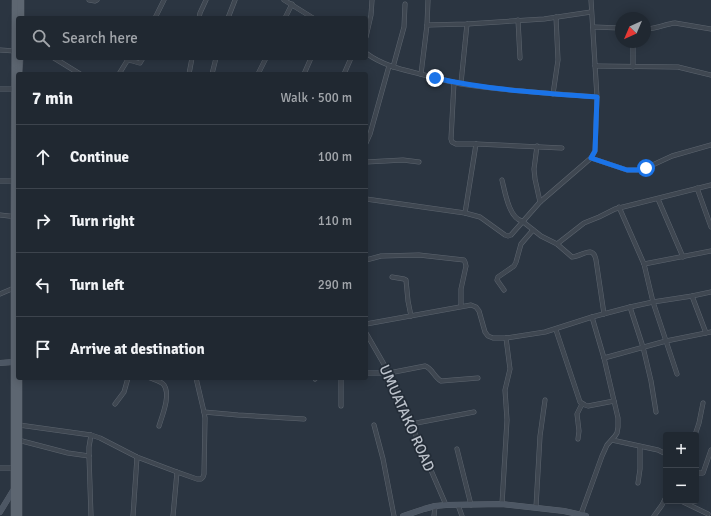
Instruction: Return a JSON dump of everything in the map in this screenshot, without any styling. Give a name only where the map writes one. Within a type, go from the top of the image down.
[{"type":"main road","points":[[18,2],[21,16]]},
{"type":"main road","points":[[17,16],[18,2]]},
{"type":"main road","points":[[14,516],[14,288],[16,217],[14,181],[16,35]]},
{"type":"main road","points":[[19,72],[20,60]]},
{"type":"main road","points":[[19,380],[19,516]]},
{"type":"street","points":[[89,0],[97,0]]},
{"type":"street","points":[[157,16],[164,0]]},
{"type":"street","points":[[199,16],[206,0]]},
{"type":"street","points":[[229,16],[234,0]]},
{"type":"street","points":[[284,0],[310,16]]},
{"type":"street","points":[[368,28],[372,0]]},
{"type":"street","points":[[421,74],[427,25],[428,0]]},
{"type":"street","points":[[368,199],[465,213],[480,217],[505,235],[508,236],[511,234],[540,202],[591,158],[595,151],[597,97],[591,0]]},
{"type":"street","points":[[286,16],[292,4]]},
{"type":"street","points":[[368,138],[404,27],[405,4]]},
{"type":"street","points":[[427,25],[518,20],[592,12]]},
{"type":"street","points":[[553,94],[558,60],[556,17]]},
{"type":"street","points":[[518,20],[520,58]]},
{"type":"street","points":[[651,29],[675,23],[711,30]]},
{"type":"street","points":[[461,84],[467,24]]},
{"type":"street","points":[[593,27],[615,28]]},
{"type":"street","points":[[633,48],[633,67]]},
{"type":"street","points":[[0,50],[15,51]]},
{"type":"street","points":[[368,54],[374,59],[391,66],[461,84],[500,89],[597,97]]},
{"type":"street","points":[[57,60],[77,72]]},
{"type":"street","points":[[120,72],[129,60]]},
{"type":"street","points":[[133,60],[140,63],[142,60]]},
{"type":"street","points":[[189,72],[192,60]]},
{"type":"street","points":[[212,72],[216,60]]},
{"type":"street","points":[[259,72],[265,60]]},
{"type":"street","points":[[305,72],[310,60]]},
{"type":"street","points":[[345,72],[350,60]]},
{"type":"street","points":[[595,66],[678,68],[711,75]]},
{"type":"street","points":[[454,82],[452,142],[456,144],[562,148]]},
{"type":"street","points":[[0,89],[15,89]]},
{"type":"street","points":[[465,213],[476,144]]},
{"type":"street","points":[[591,158],[627,170],[637,170],[646,168],[672,156],[711,145]]},
{"type":"street","points":[[537,146],[534,169],[540,202]]},
{"type":"street","points":[[368,162],[403,160],[419,162]]},
{"type":"street","points":[[502,180],[512,211],[518,220],[522,221],[533,230],[557,244],[572,257],[577,257],[587,252],[593,254],[596,260],[604,314]]},
{"type":"street","points":[[0,181],[14,181]]},
{"type":"street","points":[[557,244],[584,223],[619,207],[658,199],[711,185]]},
{"type":"street","points":[[697,188],[711,227]]},
{"type":"street","points":[[658,199],[683,257]]},
{"type":"street","points":[[619,207],[644,264],[653,302],[677,374]]},
{"type":"street","points":[[0,215],[16,217]]},
{"type":"street","points":[[504,290],[497,280],[498,277],[514,266],[521,244],[533,230]]},
{"type":"street","points":[[644,264],[711,251]]},
{"type":"street","points":[[368,259],[381,256],[420,255],[464,260],[466,266],[461,289],[461,306]]},
{"type":"street","points":[[392,277],[406,280],[411,316]]},
{"type":"street","points":[[0,294],[14,288]]},
{"type":"street","points":[[368,324],[471,305],[476,307],[479,311],[485,332],[488,336],[493,338],[506,338],[556,330],[630,307],[711,292]]},
{"type":"street","points":[[604,358],[666,341],[709,333],[692,296]]},
{"type":"street","points":[[630,307],[643,347],[656,412]]},
{"type":"street","points":[[403,516],[424,508],[435,506],[502,504],[536,507],[584,515],[602,456],[607,445],[615,436],[618,427],[618,418],[604,358],[592,318]]},
{"type":"street","points":[[556,330],[580,402],[588,406],[614,401]]},
{"type":"street","name":"UMUATAKO ROAD","points":[[368,336],[389,373],[446,505]]},
{"type":"street","points":[[502,504],[507,420],[505,390],[510,369],[506,338]]},
{"type":"street","points":[[0,363],[14,362]]},
{"type":"street","points":[[368,373],[389,373],[425,366],[429,368],[436,378],[441,381],[478,378]]},
{"type":"street","points":[[115,404],[124,392],[127,380]]},
{"type":"street","points":[[156,380],[164,385],[166,401],[159,426]]},
{"type":"street","points":[[19,425],[91,434],[137,457],[197,479],[201,479],[203,477],[204,466],[204,412],[196,380]]},
{"type":"street","points":[[341,380],[341,406]]},
{"type":"street","points":[[536,507],[540,436],[545,400]]},
{"type":"street","points":[[696,432],[703,403]]},
{"type":"street","points":[[578,439],[579,431],[577,414],[582,404]]},
{"type":"street","points":[[204,412],[304,419]]},
{"type":"street","points":[[411,424],[474,412]]},
{"type":"street","points":[[374,425],[383,459],[394,516]]},
{"type":"street","points":[[91,434],[89,448],[91,516]]},
{"type":"street","points":[[18,440],[68,453],[89,456]]},
{"type":"street","points":[[612,440],[658,450],[663,452]]},
{"type":"street","points":[[638,483],[640,469],[640,446]]},
{"type":"street","points":[[457,448],[471,505]]},
{"type":"street","points":[[699,473],[703,473],[711,450]]},
{"type":"street","points":[[133,516],[137,457]]},
{"type":"street","points":[[0,468],[14,468]]},
{"type":"street","points":[[173,516],[177,472]]},
{"type":"street","points":[[0,512],[14,489]]},
{"type":"street","points":[[654,516],[663,503]]},
{"type":"street","points":[[687,504],[708,514]]},
{"type":"street","points":[[458,505],[462,516]]},
{"type":"street","points":[[434,516],[435,506]]},
{"type":"route","points":[[435,78],[461,84],[500,89],[597,97],[595,151],[591,158],[627,170],[646,168]]}]
